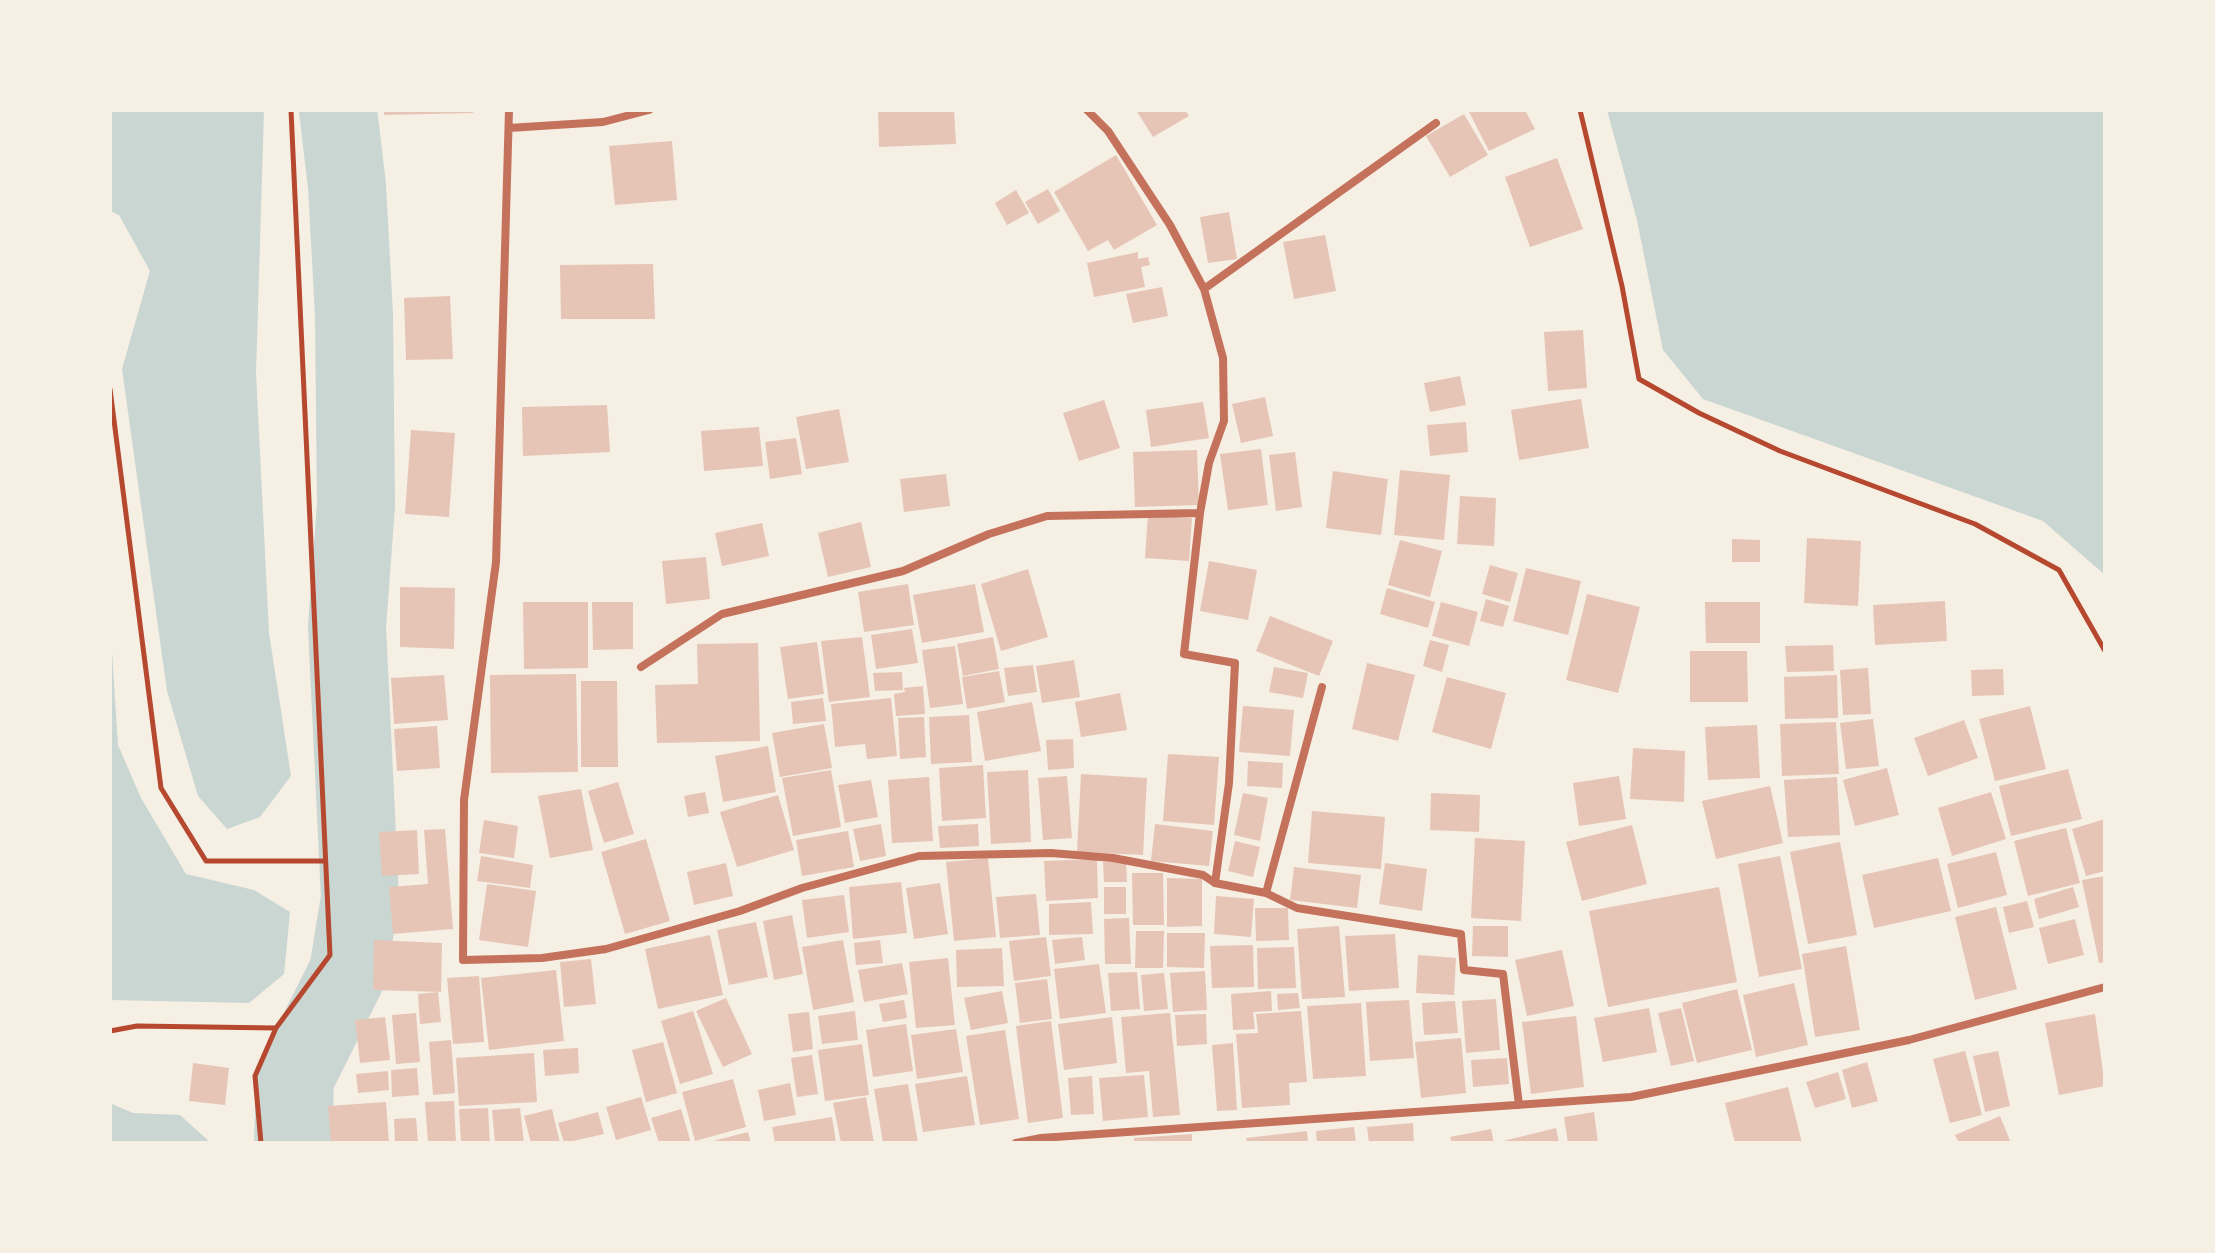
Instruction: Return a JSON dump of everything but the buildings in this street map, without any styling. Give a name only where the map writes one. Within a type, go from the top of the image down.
[{"type":"street","points":[[509,110],[496,562],[464,800],[463,960],[542,958],[606,949],[740,911],[802,888],[919,856],[1051,853],[1113,858],[1203,875],[1215,883],[1266,893],[1297,908],[1461,934],[1464,970],[1503,974],[1519,1105]]},
{"type":"street","points":[[509,128],[603,122],[649,110]]},
{"type":"street","points":[[1087,110],[1108,131],[1170,225],[1204,289],[1223,358],[1224,421],[1209,463],[1200,513],[1184,654],[1235,663],[1229,783],[1215,883]]},
{"type":"street","points":[[1204,289],[1436,123]]},
{"type":"street","points":[[641,667],[722,614],[903,571],[989,534],[1047,516],[1200,513]]},
{"type":"street","points":[[1266,893],[1322,687]]},
{"type":"street","points":[[1016,1143],[1041,1138],[1647,1094],[1909,1040],[2105,987]]},
{"type":"path","points":[[261,1143],[255,1076],[276,1028],[330,955],[291,110]]},
{"type":"path","points":[[1580,110],[1612,242],[1639,379],[1699,413],[1780,451],[1975,524],[2059,570],[2105,651]]},
{"type":"path","points":[[110,389],[161,788],[206,861],[325,861]]},
{"type":"path","points":[[110,1031],[137,1026],[276,1028]]},
{"type":"shaded area","points":[[110,110],[264,110],[256,373],[269,633],[291,776],[260,817],[227,829],[198,796],[167,691],[122,369],[150,271],[119,215],[110,211]]},
{"type":"shaded area","points":[[1607,110],[2105,110],[2105,575],[2043,521],[1703,399],[1663,350],[1637,220]]},
{"type":"shaded area","points":[[110,620],[118,745],[141,798],[186,874],[254,890],[290,912],[284,974],[249,1003],[110,1000]]},
{"type":"shaded area","points":[[110,1103],[133,1113],[180,1115],[211,1143],[110,1143]]},
{"type":"waterway","points":[[293,1143],[295,1078],[348,972],[360,898],[347,627],[356,505],[354,315],[347,186],[338,110]]}]
